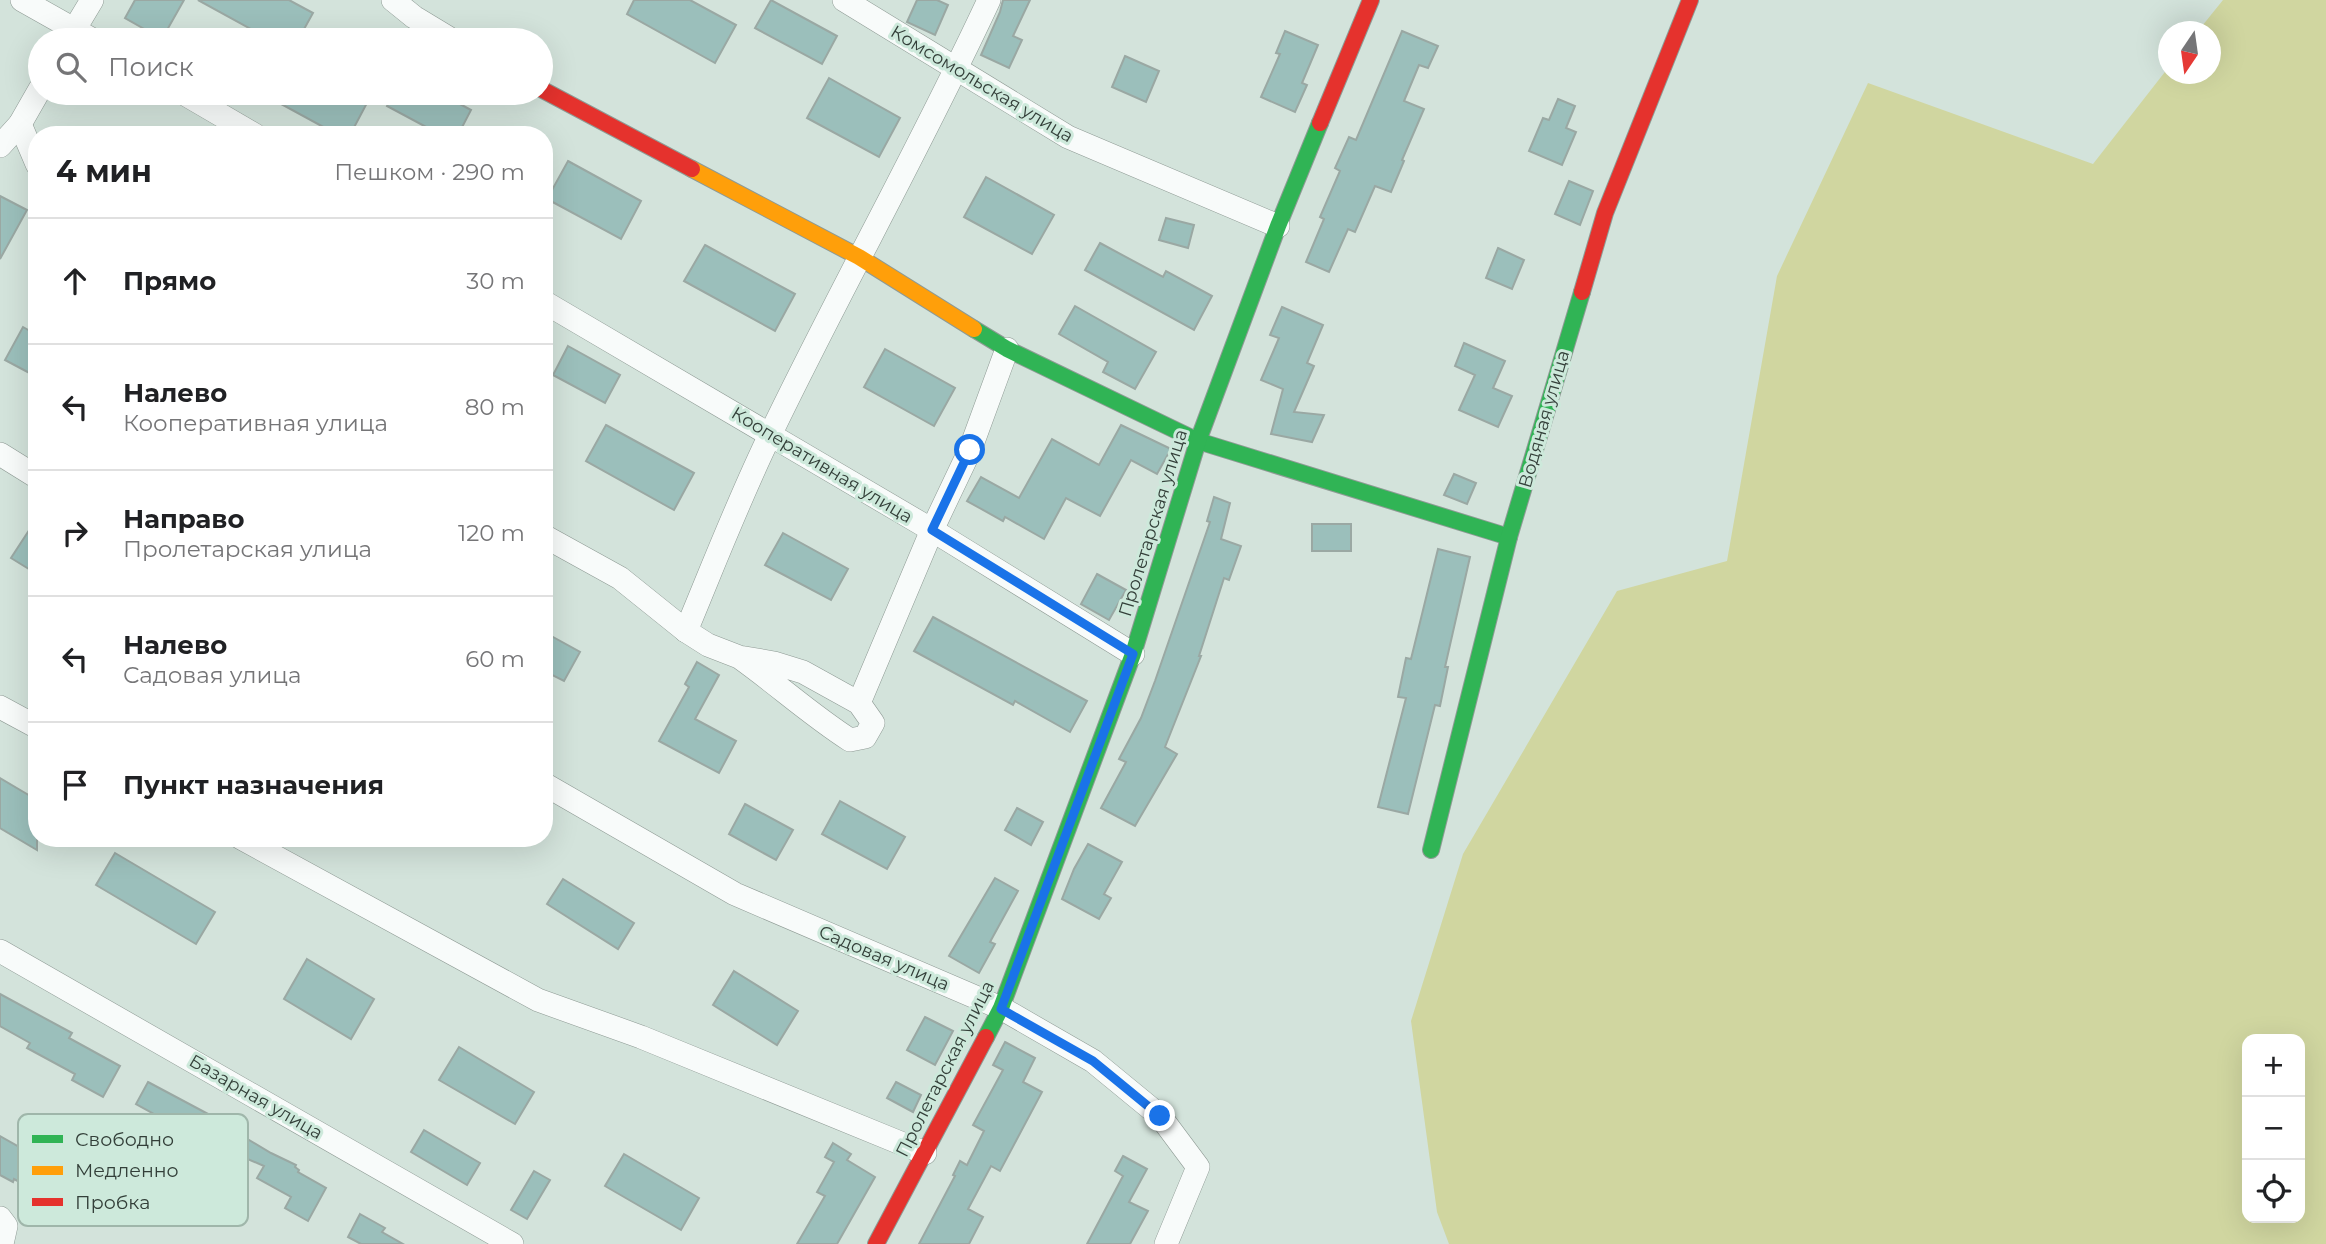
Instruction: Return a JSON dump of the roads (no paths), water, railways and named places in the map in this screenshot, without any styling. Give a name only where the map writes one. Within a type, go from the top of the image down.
[{"type":"street","points":[[22,0],[65,28]]},
{"type":"street","points":[[82,28],[92,0]]},
{"type":"street","points":[[393,0],[432,28]]},
{"type":"street","name":"Комсомольская улица","points":[[844,0],[1068,137],[1278,226]]},
{"type":"street","points":[[686,631],[770,434],[989,0]]},
{"type":"street","name":"Пролетарская улица","points":[[876,1244],[1001,1009],[1133,654],[1198,441],[1278,226],[1371,0]]},
{"type":"street","name":"Водяная улица","points":[[1431,850],[1509,537],[1605,213],[1690,0]]},
{"type":"street","points":[[553,95],[859,257],[1007,349],[1198,441],[1509,537]]},
{"type":"street","points":[[0,146],[20,124],[31,105]]},
{"type":"street","points":[[204,105],[240,126]]},
{"type":"street","points":[[20,124],[28,143]]},
{"type":"street","name":"Кооперативная улица","points":[[553,307],[932,530],[1133,654]]},
{"type":"street","points":[[859,703],[932,530],[970,450],[1007,349]]},
{"type":"street","points":[[0,454],[28,471]]},
{"type":"street","points":[[553,541],[620,578],[686,631],[708,645],[739,657],[775,663],[803,672],[859,703],[873,723],[865,737],[850,740],[820,721],[781,687],[739,657]]},
{"type":"street","points":[[0,708],[28,722]]},
{"type":"street","name":"Садовая улица","points":[[553,789],[735,894],[1001,1009],[1093,1061],[1160,1116],[1198,1167],[1166,1244]]},
{"type":"street","points":[[258,847],[538,1000],[641,1037],[925,1153]]},
{"type":"street","name":"Базарная улица","points":[[0,951],[512,1244]]},
{"type":"street","points":[[0,1218],[6,1226],[2,1244]]}]
